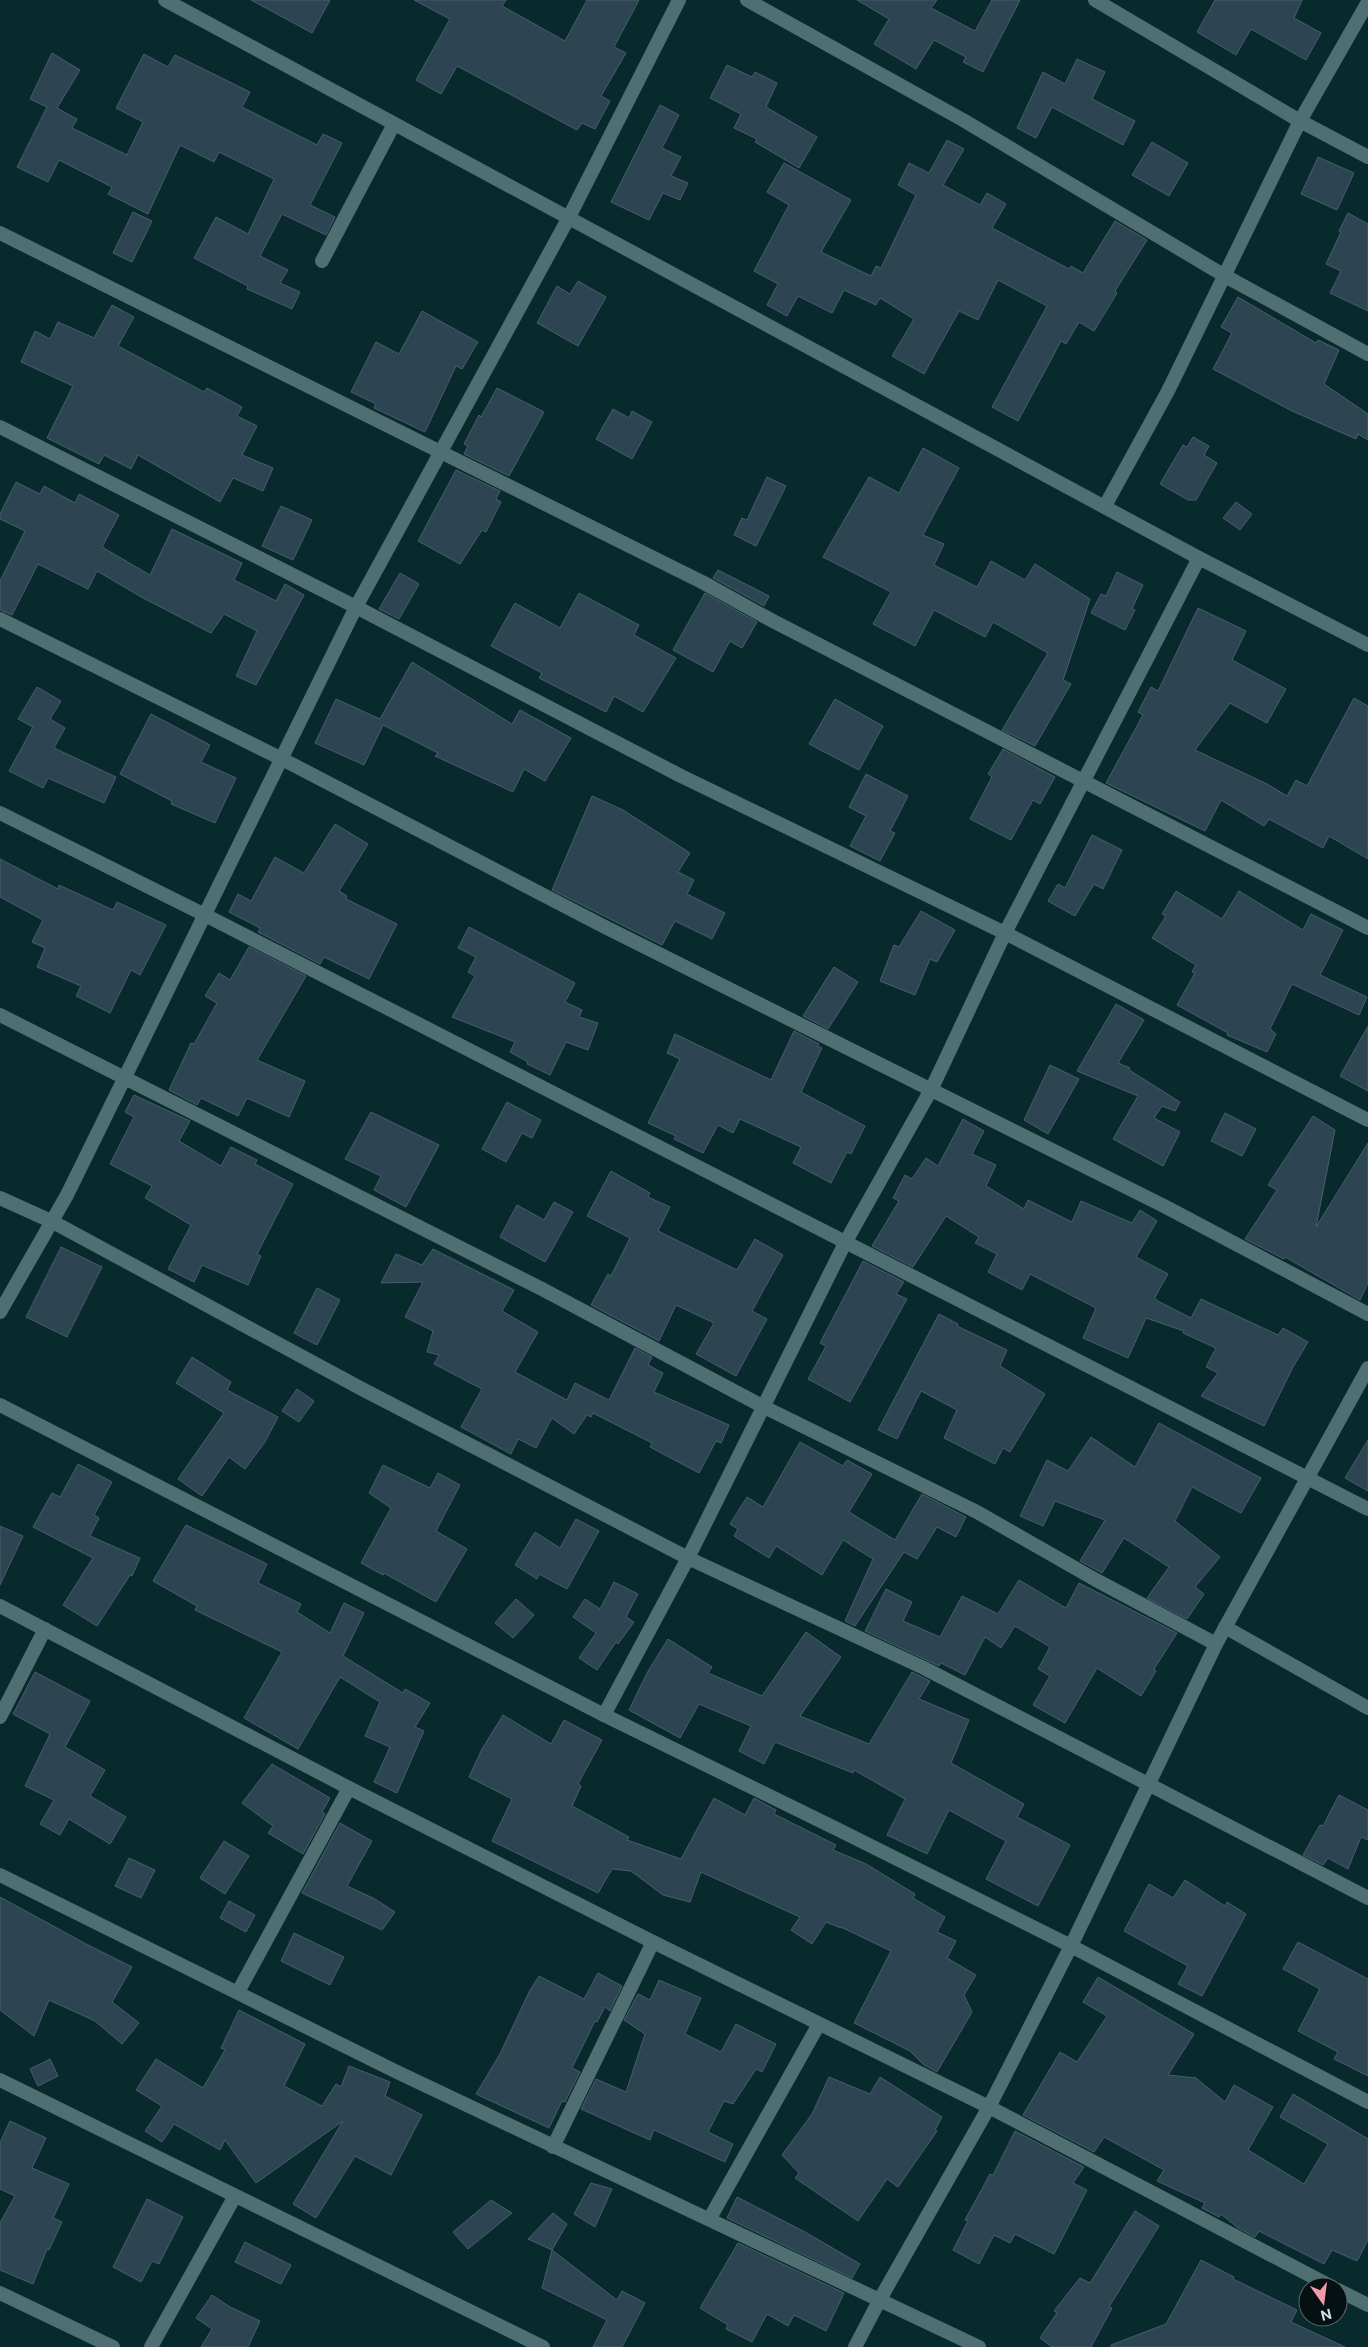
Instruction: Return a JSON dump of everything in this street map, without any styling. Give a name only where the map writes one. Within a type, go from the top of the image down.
[{"type":"street","points":[[164,0],[1199,558],[1368,645]]},
{"type":"street","points":[[0,1312],[53,1222],[356,607],[568,219],[679,0]]},
{"type":"street","points":[[747,0],[963,120],[1225,276],[1368,354]]},
{"type":"street","points":[[1095,0],[1300,121],[1368,157]]},
{"type":"street","points":[[1105,506],[1168,391],[1300,121],[1368,2]]},
{"type":"street","points":[[322,261],[394,124]]},
{"type":"street","points":[[0,233],[704,583],[780,625],[1368,928]]},
{"type":"street","points":[[0,427],[356,607],[681,776],[1005,933],[1368,1120]]},
{"type":"street","points":[[604,1715],[688,1558],[846,1243],[932,1088],[1005,933],[1199,558]]},
{"type":"street","points":[[0,619],[282,758],[614,931],[932,1088],[1164,1206],[1368,1314]]},
{"type":"street","points":[[0,813],[205,915],[1368,1509]]},
{"type":"street","points":[[0,1014],[542,1289],[764,1407],[977,1512],[1096,1580],[1216,1644]]},
{"type":"street","points":[[0,1198],[53,1222],[362,1389],[688,1558],[924,1668],[1368,1898]]},
{"type":"street","points":[[855,2347],[879,2300],[989,2107],[1071,1946],[1216,1644],[1368,1368]]},
{"type":"street","points":[[0,1405],[604,1715],[1071,1946],[1368,2102]]},
{"type":"street","points":[[0,1606],[350,1788],[653,1942],[989,2107],[1313,2277]]},
{"type":"street","points":[[1225,1627],[1368,1708]]},
{"type":"street","points":[[0,1717],[45,1629]]},
{"type":"street","points":[[238,1992],[350,1788]]},
{"type":"street","points":[[0,1875],[553,2147],[710,2218],[979,2347]]},
{"type":"street","points":[[553,2147],[653,1942]]},
{"type":"street","points":[[710,2218],[819,2024]]},
{"type":"street","points":[[0,2080],[543,2347]]},
{"type":"street","points":[[151,2347],[235,2196]]},
{"type":"street","points":[[0,2292],[112,2347]]},
{"type":"street","points":[[1348,2295],[1368,2305]]},
{"type":"building","points":[[251,0],[330,0],[312,33]]},
{"type":"building","points":[[414,0],[506,0],[502,6],[565,41],[587,0],[639,0],[614,47],[626,53],[601,96],[610,101],[595,129],[582,123],[577,130],[457,66],[441,94],[416,80],[450,19]]},
{"type":"building","points":[[857,0],[937,0],[931,8],[975,31],[992,0],[1020,0],[983,72],[963,62],[966,57],[934,40],[916,69],[874,44],[889,19]]},
{"type":"building","points":[[1215,0],[1302,0],[1294,18],[1321,33],[1306,60],[1251,29],[1236,55],[1197,32]]},
{"type":"building","points":[[52,53],[80,70],[57,108],[77,119],[72,128],[127,155],[143,122],[116,108],[144,54],[168,67],[175,55],[250,92],[242,107],[317,145],[323,134],[342,143],[310,205],[335,217],[326,235],[282,214],[260,256],[288,270],[280,283],[300,292],[292,309],[247,289],[248,286],[194,258],[216,217],[248,234],[274,179],[219,152],[214,162],[180,145],[148,214],[108,194],[112,187],[59,160],[48,182],[17,167],[47,107],[30,99]]},
{"type":"building","points":[[1077,59],[1105,72],[1092,99],[1135,121],[1123,145],[1052,107],[1036,138],[1017,128],[1043,72],[1065,84]]},
{"type":"building","points":[[727,65],[752,77],[755,72],[777,83],[766,107],[817,137],[799,168],[755,142],[757,139],[734,128],[741,114],[710,98]]},
{"type":"building","points":[[660,105],[679,115],[662,148],[681,157],[671,176],[688,183],[680,200],[663,193],[649,220],[611,202]]},
{"type":"building","points":[[947,140],[964,149],[943,185],[980,205],[987,193],[1006,204],[992,228],[1069,269],[1071,266],[1083,273],[1115,221],[1147,240],[1115,291],[1117,293],[1094,331],[1079,322],[1066,344],[1061,341],[1018,421],[992,407],[1047,306],[998,280],[978,320],[959,311],[924,374],[892,356],[914,319],[880,298],[876,305],[844,290],[832,313],[798,296],[787,316],[767,305],[778,284],[754,271],[789,205],[767,192],[784,163],[851,200],[821,252],[871,276],[876,266],[881,268],[916,195],[898,185],[909,163],[929,173]]},
{"type":"building","points":[[1152,142],[1188,163],[1169,196],[1132,175]]},
{"type":"building","points":[[1318,157],[1354,173],[1337,210],[1301,194]]},
{"type":"building","points":[[133,212],[152,221],[132,262],[113,253]]},
{"type":"building","points":[[1348,213],[1368,224],[1368,311],[1330,293],[1341,271],[1326,264]]},
{"type":"building","points":[[578,281],[606,297],[578,346],[537,323],[557,286],[570,294]]},
{"type":"building","points":[[1238,297],[1316,343],[1318,340],[1339,350],[1324,384],[1368,414],[1368,440],[1358,434],[1356,439],[1292,411],[1213,369],[1232,333],[1221,327]]},
{"type":"building","points":[[112,305],[134,317],[118,346],[204,392],[207,388],[242,407],[237,416],[257,426],[242,455],[273,468],[263,491],[233,478],[220,502],[138,455],[131,469],[104,455],[99,464],[47,438],[73,386],[21,362],[35,331],[50,339],[58,322],[94,338]]},
{"type":"building","points":[[422,311],[478,342],[462,369],[456,366],[425,432],[374,408],[376,404],[351,392],[376,342],[399,354]]},
{"type":"building","points":[[497,388],[544,412],[509,476],[464,454],[468,446],[464,444],[479,415],[481,417]]},
{"type":"building","points":[[613,409],[629,418],[632,411],[652,422],[632,459],[596,439]]},
{"type":"building","points":[[1193,437],[1209,446],[1204,455],[1217,463],[1196,500],[1188,500],[1160,484],[1183,445],[1187,447]]},
{"type":"building","points":[[923,448],[959,468],[923,535],[944,544],[934,565],[977,587],[991,561],[1025,580],[1035,564],[1090,599],[1063,680],[1071,684],[1035,746],[1002,730],[1048,653],[993,622],[985,637],[934,610],[915,646],[873,624],[891,592],[823,557],[869,477],[899,493]]},
{"type":"building","points":[[456,470],[500,491],[496,499],[501,502],[486,532],[482,530],[460,564],[418,541]]},
{"type":"building","points":[[767,477],[786,486],[756,546],[734,535],[742,518],[747,520]]},
{"type":"building","points":[[16,482],[40,494],[44,486],[75,503],[79,494],[119,515],[102,547],[150,575],[172,529],[242,563],[234,580],[276,601],[285,584],[304,595],[256,685],[236,676],[257,631],[224,614],[211,633],[143,598],[97,571],[88,589],[38,564],[12,615],[0,610],[0,581],[25,531],[0,519],[0,514]]},
{"type":"building","points":[[1236,502],[1252,514],[1240,530],[1223,518]]},
{"type":"building","points":[[281,506],[312,520],[293,560],[262,546]]},
{"type":"building","points":[[718,570],[769,596],[764,606],[713,578]]},
{"type":"building","points":[[1117,572],[1143,585],[1132,609],[1135,610],[1125,630],[1091,613],[1101,594],[1106,596]]},
{"type":"building","points":[[400,573],[419,584],[399,619],[379,609]]},
{"type":"building","points":[[579,593],[639,625],[634,635],[676,658],[643,712],[614,696],[606,712],[539,678],[542,673],[491,646],[515,603],[560,628]]},
{"type":"building","points":[[705,593],[757,622],[742,648],[730,641],[713,672],[673,650]]},
{"type":"building","points":[[1198,608],[1246,631],[1232,660],[1286,689],[1267,723],[1230,703],[1195,750],[1267,784],[1287,796],[1296,780],[1307,786],[1354,698],[1368,706],[1368,859],[1329,836],[1323,848],[1269,819],[1264,826],[1221,800],[1205,831],[1106,783],[1143,715],[1138,712],[1151,687],[1158,691]]},
{"type":"building","points":[[412,662],[512,724],[520,710],[571,738],[545,781],[524,769],[513,792],[435,756],[438,753],[383,725],[364,765],[315,743],[336,699],[380,719]]},
{"type":"building","points":[[37,687],[61,701],[50,719],[65,728],[54,748],[116,777],[104,803],[48,778],[43,788],[9,771],[33,727],[18,719]]},
{"type":"building","points":[[835,699],[883,726],[859,770],[809,744]]},
{"type":"building","points":[[151,714],[210,745],[201,762],[236,778],[215,823],[171,804],[172,801],[120,774]]},
{"type":"building","points":[[1003,749],[1055,777],[1040,804],[1033,800],[1011,840],[970,819],[992,777],[988,774]]},
{"type":"building","points":[[866,774],[908,796],[890,831],[895,833],[880,861],[850,846],[866,816],[849,807]]},
{"type":"building","points":[[592,796],[623,810],[690,853],[678,872],[694,880],[687,894],[725,913],[712,939],[675,921],[662,945],[552,890]]},
{"type":"building","points":[[335,824],[368,844],[339,891],[347,896],[346,899],[397,924],[369,979],[324,957],[320,964],[258,932],[260,928],[229,912],[238,894],[251,901],[275,857],[304,873]]},
{"type":"building","points":[[1092,835],[1122,850],[1103,889],[1094,884],[1075,916],[1048,901],[1058,884],[1065,888]]},
{"type":"building","points":[[0,859],[58,889],[59,885],[113,910],[117,902],[166,925],[140,975],[131,970],[110,1013],[76,996],[81,986],[37,967],[45,948],[32,942],[43,920],[0,897]]},
{"type":"building","points":[[1176,891],[1222,919],[1239,891],[1303,930],[1311,914],[1343,930],[1320,975],[1367,997],[1359,1015],[1292,984],[1270,1029],[1276,1034],[1267,1052],[1227,1035],[1228,1033],[1177,1005],[1195,973],[1192,972],[1196,965],[1152,938],[1166,916],[1162,914]]},
{"type":"building","points":[[921,911],[955,930],[937,962],[930,959],[915,995],[880,981],[894,945],[899,947]]},
{"type":"building","points":[[469,927],[575,983],[565,1002],[582,1010],[579,1017],[598,1023],[588,1050],[566,1042],[550,1075],[527,1064],[528,1062],[510,1052],[515,1042],[452,1017],[475,976],[468,972],[476,957],[458,948]]},
{"type":"building","points":[[249,947],[306,976],[257,1060],[305,1081],[289,1117],[247,1098],[238,1116],[201,1098],[197,1105],[169,1090],[191,1043],[194,1044],[217,1003],[205,996],[219,973],[230,980]]},
{"type":"building","points":[[834,967],[858,982],[828,1029],[803,1016]]},
{"type":"building","points":[[1116,1004],[1144,1020],[1118,1063],[1130,1068],[1129,1070],[1180,1102],[1175,1111],[1162,1106],[1154,1118],[1180,1132],[1163,1166],[1113,1139],[1138,1096],[1077,1071]]},
{"type":"building","points":[[1368,1026],[1368,1091],[1340,1076]]},
{"type":"building","points":[[794,1031],[819,1044],[817,1046],[822,1048],[801,1092],[865,1126],[851,1154],[847,1152],[831,1183],[793,1163],[801,1147],[740,1119],[733,1133],[718,1125],[703,1153],[674,1139],[676,1136],[648,1123],[680,1059],[667,1053],[675,1034],[771,1080]]},
{"type":"building","points":[[1050,1065],[1079,1079],[1048,1134],[1024,1120]]},
{"type":"building","points":[[134,1095],[190,1121],[179,1141],[221,1166],[231,1147],[257,1160],[255,1164],[293,1184],[257,1254],[261,1256],[248,1285],[202,1265],[194,1282],[168,1269],[191,1225],[145,1198],[152,1186],[110,1164],[134,1117],[125,1112]]},
{"type":"building","points":[[507,1102],[541,1120],[532,1138],[522,1133],[506,1162],[482,1149]]},
{"type":"building","points":[[371,1112],[439,1145],[406,1207],[374,1190],[381,1176],[345,1159]]},
{"type":"building","points":[[1225,1113],[1256,1129],[1242,1156],[1211,1141]]},
{"type":"building","points":[[1313,1116],[1335,1130],[1316,1227],[1368,1143],[1368,1283],[1360,1300],[1285,1257],[1284,1259],[1245,1239],[1277,1190],[1268,1185]]},
{"type":"building","points":[[963,1119],[984,1131],[972,1154],[996,1165],[986,1186],[1024,1209],[1028,1200],[1072,1222],[1081,1201],[1132,1223],[1140,1210],[1157,1221],[1136,1257],[1168,1274],[1155,1297],[1156,1300],[1191,1318],[1201,1299],[1278,1335],[1283,1328],[1308,1342],[1293,1367],[1264,1426],[1201,1396],[1218,1373],[1206,1367],[1216,1348],[1183,1333],[1184,1331],[1146,1318],[1128,1358],[1083,1338],[1096,1308],[1030,1274],[1022,1290],[988,1272],[997,1254],[975,1243],[979,1237],[946,1216],[913,1267],[872,1246],[899,1201],[893,1198],[905,1175],[912,1179],[926,1158],[938,1166]]},
{"type":"building","points":[[611,1171],[650,1193],[648,1197],[670,1207],[658,1231],[737,1270],[755,1239],[783,1255],[752,1311],[767,1319],[736,1376],[696,1354],[714,1323],[676,1305],[659,1341],[591,1305],[608,1274],[611,1276],[630,1238],[587,1216]]},
{"type":"building","points":[[554,1202],[573,1212],[545,1262],[500,1237],[517,1205],[544,1220]]},
{"type":"building","points":[[61,1247],[102,1267],[67,1337],[26,1317]]},
{"type":"building","points":[[433,1249],[514,1290],[502,1311],[538,1332],[515,1372],[567,1400],[575,1383],[609,1400],[635,1348],[652,1357],[648,1365],[663,1373],[654,1392],[729,1425],[721,1443],[716,1441],[699,1473],[650,1447],[652,1443],[593,1413],[591,1417],[587,1415],[574,1434],[552,1418],[536,1448],[518,1439],[511,1454],[461,1427],[482,1389],[434,1364],[439,1355],[427,1352],[433,1331],[405,1317],[423,1282],[381,1283],[396,1254],[422,1265]]},
{"type":"building","points":[[863,1261],[904,1282],[896,1294],[907,1299],[850,1402],[808,1379],[826,1346],[820,1343]]},
{"type":"building","points":[[317,1288],[340,1300],[317,1345],[294,1333]]},
{"type":"building","points":[[939,1314],[958,1324],[957,1326],[1007,1350],[1000,1366],[1045,1394],[1010,1452],[1003,1448],[995,1464],[944,1438],[957,1410],[921,1391],[897,1439],[878,1430]]},
{"type":"building","points":[[192,1357],[231,1382],[227,1390],[278,1417],[265,1442],[245,1469],[229,1457],[202,1496],[178,1479],[224,1413],[176,1383]]},
{"type":"building","points":[[297,1389],[314,1401],[299,1422],[282,1411]]},
{"type":"building","points":[[1159,1423],[1261,1478],[1241,1513],[1192,1487],[1175,1521],[1220,1557],[1195,1587],[1204,1594],[1187,1619],[1147,1598],[1169,1567],[1124,1538],[1102,1573],[1080,1561],[1105,1520],[1055,1501],[1043,1526],[1020,1516],[1047,1460],[1068,1471],[1091,1437],[1135,1467]]},
{"type":"building","points":[[1368,1440],[1368,1491],[1345,1478]]},
{"type":"building","points":[[800,1442],[843,1466],[847,1460],[872,1474],[849,1512],[895,1540],[922,1494],[966,1517],[956,1537],[937,1527],[917,1559],[904,1552],[855,1626],[845,1621],[873,1559],[843,1540],[822,1575],[776,1546],[769,1558],[734,1536],[738,1529],[730,1524],[747,1497],[763,1507]]},
{"type":"building","points":[[78,1464],[112,1482],[94,1515],[99,1518],[90,1536],[140,1558],[132,1576],[130,1575],[97,1626],[63,1605],[93,1558],[33,1527],[52,1493],[60,1497]]},
{"type":"building","points":[[383,1465],[430,1488],[438,1473],[460,1485],[436,1531],[467,1549],[436,1602],[384,1573],[383,1575],[361,1563],[391,1508],[369,1493]]},
{"type":"building","points":[[576,1519],[599,1531],[567,1589],[539,1574],[537,1579],[515,1565],[535,1532],[560,1548]]},
{"type":"building","points":[[186,1525],[267,1564],[258,1583],[301,1604],[297,1612],[330,1633],[344,1603],[364,1613],[343,1656],[403,1693],[405,1689],[430,1703],[415,1727],[424,1731],[397,1793],[374,1782],[390,1747],[365,1736],[380,1702],[340,1677],[298,1749],[244,1718],[282,1652],[195,1610],[197,1606],[153,1581]]},
{"type":"building","points":[[0,1526],[23,1536],[0,1585]]},
{"type":"building","points":[[1019,1580],[1066,1608],[1079,1583],[1177,1633],[1154,1669],[1156,1671],[1141,1696],[1097,1668],[1065,1723],[1033,1705],[1050,1676],[1038,1669],[1050,1647],[1015,1626],[1001,1648],[985,1637],[965,1675],[941,1663],[939,1666],[865,1631],[886,1589],[912,1602],[903,1621],[940,1637],[962,1596],[998,1614]]},
{"type":"building","points":[[614,1582],[638,1594],[626,1617],[634,1622],[618,1644],[616,1642],[597,1670],[579,1658],[596,1633],[573,1617],[585,1599],[600,1609]]},
{"type":"building","points":[[516,1599],[534,1615],[513,1638],[495,1623]]},
{"type":"building","points":[[806,1632],[841,1657],[800,1716],[869,1744],[912,1672],[930,1681],[919,1699],[969,1720],[951,1763],[1024,1804],[1017,1817],[1070,1845],[1038,1906],[986,1879],[1006,1841],[949,1810],[927,1854],[887,1835],[905,1799],[854,1770],[853,1773],[775,1742],[764,1764],[739,1751],[751,1726],[699,1704],[680,1738],[629,1710],[647,1673],[668,1639],[712,1667],[708,1673],[762,1696]]},
{"type":"building","points":[[35,1672],[90,1701],[65,1747],[105,1770],[90,1796],[126,1817],[110,1844],[69,1819],[60,1835],[40,1824],[54,1800],[25,1786],[50,1734],[13,1714]]},
{"type":"building","points":[[503,1715],[551,1744],[564,1720],[602,1740],[578,1784],[581,1786],[572,1806],[629,1837],[627,1840],[681,1859],[714,1798],[745,1815],[754,1798],[776,1810],[774,1814],[836,1845],[833,1850],[866,1864],[915,1894],[913,1898],[945,1917],[937,1932],[956,1941],[947,1958],[976,1975],[964,1995],[972,2012],[937,2072],[924,2065],[910,2051],[854,2023],[891,1951],[841,1927],[826,1922],[812,1944],[791,1930],[800,1917],[701,1872],[690,1902],[663,1895],[631,1871],[612,1869],[598,1893],[492,1841],[512,1799],[469,1777],[482,1749]]},
{"type":"building","points":[[272,1764],[330,1798],[322,1812],[325,1814],[303,1854],[268,1833],[273,1826],[242,1803]]},
{"type":"building","points":[[1339,1795],[1368,1810],[1368,1840],[1361,1837],[1348,1869],[1328,1858],[1323,1865],[1303,1855],[1320,1825],[1323,1826]]},
{"type":"building","points":[[340,1823],[372,1841],[347,1886],[375,1899],[395,1912],[382,1930],[302,1893]]},
{"type":"building","points":[[224,1841],[249,1856],[225,1894],[200,1878]]},
{"type":"building","points":[[129,1858],[155,1870],[141,1898],[115,1886]]},
{"type":"building","points":[[1185,1880],[1225,1906],[1227,1902],[1246,1914],[1202,1996],[1178,1984],[1188,1966],[1124,1931],[1149,1884],[1173,1898]]},
{"type":"building","points":[[0,1897],[132,1967],[112,2002],[139,2023],[122,2044],[95,2021],[49,2000],[34,2036],[0,2010]]},
{"type":"building","points":[[229,1901],[255,1915],[246,1932],[220,1918]]},
{"type":"building","points":[[294,1933],[344,1957],[330,1985],[281,1961]]},
{"type":"building","points":[[1298,1942],[1368,1979],[1368,2076],[1334,2059],[1338,2052],[1298,2031],[1320,1989],[1283,1969]]},
{"type":"building","points":[[598,1973],[622,1986],[610,2011],[605,2007],[597,2022],[595,2021],[572,2068],[580,2072],[565,2102],[562,2101],[549,2128],[476,2094],[500,2054],[529,1992],[539,1976],[584,1999]]},
{"type":"building","points":[[1098,1977],[1194,2034],[1168,2075],[1196,2078],[1225,2102],[1234,2085],[1273,2107],[1248,2150],[1304,2184],[1328,2144],[1280,2117],[1293,2094],[1368,2139],[1368,2240],[1357,2261],[1332,2250],[1324,2264],[1259,2231],[1255,2237],[1238,2228],[1221,2214],[1219,2217],[1202,2208],[1205,2203],[1157,2181],[1164,2170],[1104,2137],[1094,2152],[1023,2115],[1060,2052],[1077,2062],[1107,2016],[1083,2002]]},
{"type":"building","points":[[659,1980],[701,1998],[685,2034],[721,2052],[736,2024],[776,2044],[762,2072],[756,2069],[733,2104],[724,2101],[708,2132],[733,2144],[725,2162],[654,2130],[650,2140],[581,2109],[596,2079],[626,2092],[645,2034],[624,2020],[638,1994],[650,2000]]},
{"type":"building","points":[[239,2010],[305,2044],[284,2086],[322,2106],[336,2084],[341,2087],[349,2066],[390,2082],[385,2096],[422,2115],[391,2175],[355,2156],[316,2218],[293,2204],[343,2121],[256,2183],[225,2140],[220,2150],[174,2124],[162,2142],[145,2131],[162,2106],[136,2090],[156,2059],[203,2088],[225,2050],[221,2048]]},
{"type":"building","points":[[50,2059],[58,2076],[38,2086],[30,2069]]},
{"type":"building","points":[[829,2077],[870,2094],[880,2077],[942,2117],[935,2130],[937,2131],[898,2187],[887,2179],[858,2221],[795,2178],[799,2173],[782,2155],[812,2114]]},
{"type":"building","points":[[10,2121],[46,2138],[32,2168],[69,2184],[53,2218],[62,2222],[49,2250],[47,2249],[33,2284],[0,2270],[0,2223],[15,2196],[0,2189],[0,2143]]},
{"type":"building","points":[[1015,2131],[1084,2167],[1073,2183],[1087,2190],[1054,2254],[1015,2234],[1010,2243],[994,2235],[979,2264],[953,2250],[968,2221],[965,2220],[990,2174],[993,2175]]},
{"type":"building","points":[[591,2183],[612,2189],[595,2227],[574,2214]]},
{"type":"building","points":[[737,2197],[805,2232],[860,2264],[852,2278],[727,2218]]},
{"type":"building","points":[[147,2199],[183,2217],[159,2264],[152,2261],[141,2282],[113,2267]]},
{"type":"building","points":[[491,2200],[512,2213],[468,2249],[453,2232]]},
{"type":"building","points":[[1135,2211],[1159,2226],[1109,2307],[1112,2308],[1091,2347],[1052,2347],[1040,2338],[1057,2313],[1054,2311],[1080,2278],[1090,2283]]},
{"type":"building","points":[[553,2213],[567,2224],[552,2250],[528,2239]]},
{"type":"building","points":[[245,2242],[291,2265],[281,2284],[235,2262]]},
{"type":"building","points":[[738,2243],[844,2293],[826,2331],[794,2315],[788,2326],[767,2314],[752,2342],[726,2329],[728,2325],[700,2308]]},
{"type":"building","points":[[552,2250],[617,2300],[622,2291],[645,2303],[622,2347],[593,2347],[607,2320],[542,2288]]},
{"type":"building","points":[[1201,2260],[1234,2277],[1233,2279],[1297,2310],[1291,2322],[1298,2327],[1345,2347],[1111,2347],[1111,2345],[1166,2324]]},
{"type":"building","points":[[212,2295],[230,2307],[260,2321],[248,2347],[201,2347],[212,2329],[196,2318]]}]
